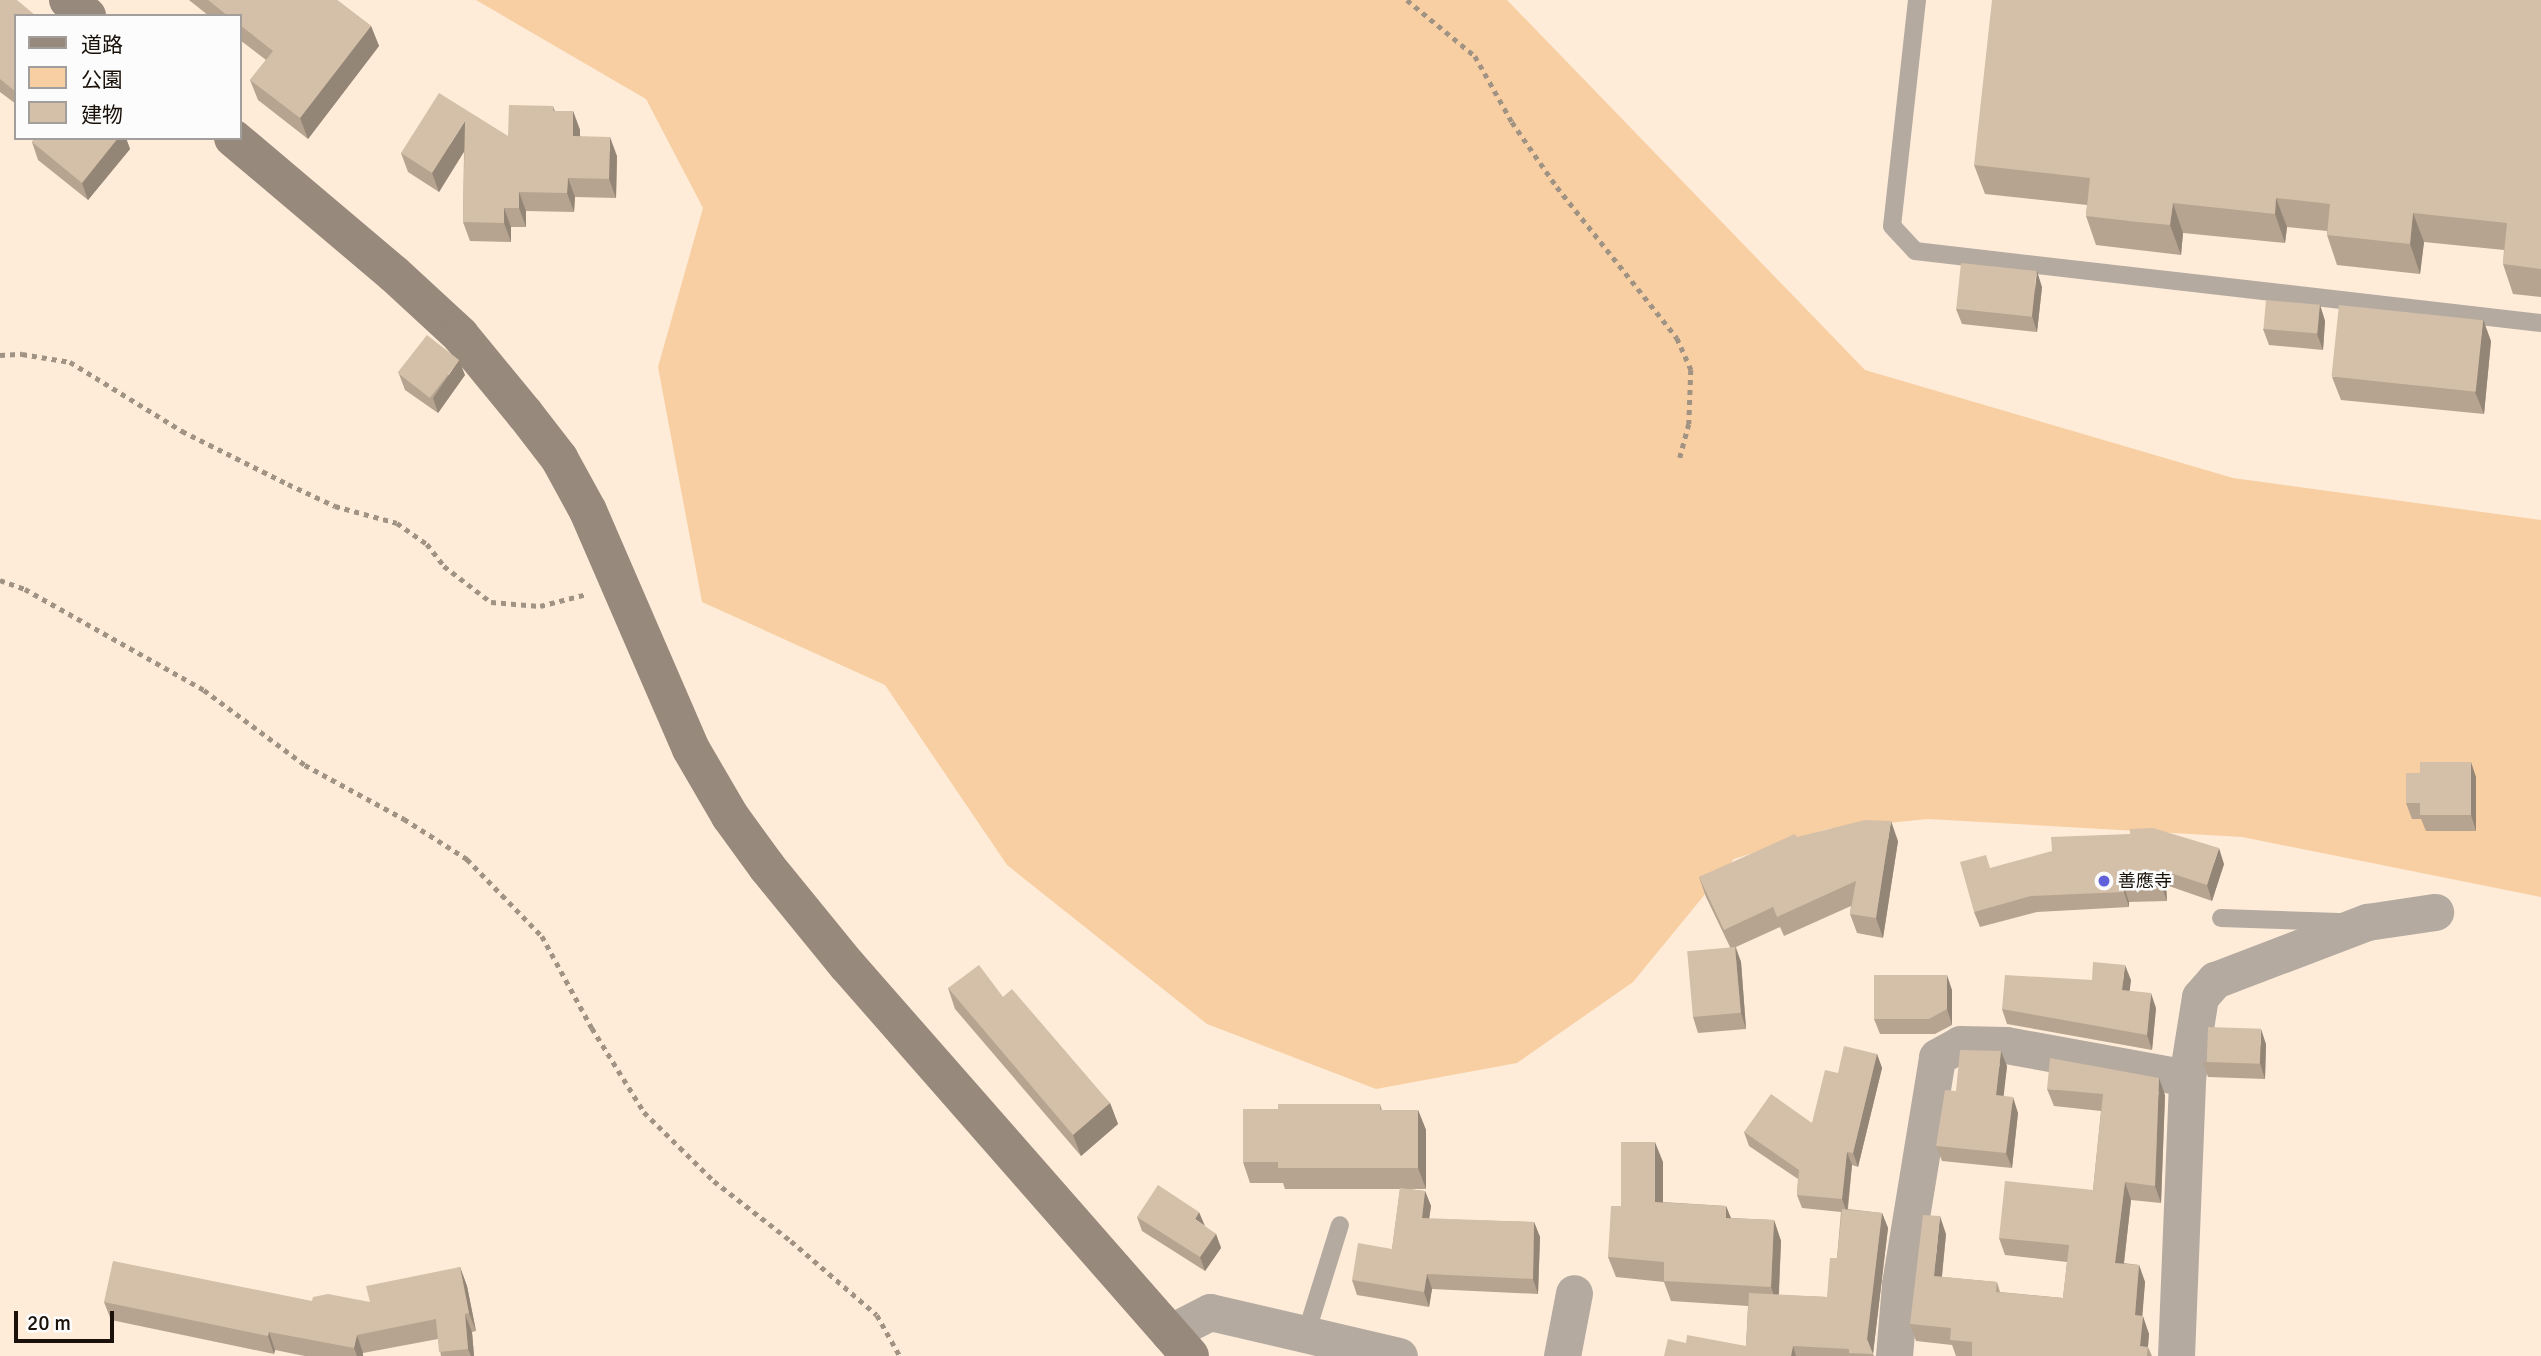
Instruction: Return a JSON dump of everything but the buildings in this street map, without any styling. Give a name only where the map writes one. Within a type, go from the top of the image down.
[{"type":"street","points":[[68,0],[86,14]]},
{"type":"street","points":[[235,140],[394,274],[460,335],[559,458],[589,511],[691,749],[730,816],[767,867],[847,965],[1180,1345],[1210,1312],[1399,1356]]},
{"type":"street","points":[[2176,1356],[2187,1078],[2200,997],[2215,980],[2367,922],[2435,912]]},
{"type":"street","points":[[1894,1356],[1900,1284],[1937,1057],[1960,1044],[2006,1045],[2187,1078]]},
{"type":"street","points":[[1562,1356],[1574,1293]]},
{"type":"lane","points":[[1917,0],[1892,226],[1916,251],[2541,323]]},
{"type":"lane","points":[[2221,918],[2367,922]]},
{"type":"lane","points":[[1306,1334],[1340,1225]]},
{"type":"path","points":[[1407,0],[1475,57],[1511,122],[1557,187],[1677,338],[1691,370],[1689,424],[1680,458]]},
{"type":"path","points":[[0,355],[22,354],[70,362],[182,431],[288,484],[335,506],[397,523],[427,544],[444,566],[491,602],[540,606],[621,583]]},
{"type":"path","points":[[0,580],[25,589],[204,690],[304,765],[404,819],[467,859],[542,936],[592,1028],[644,1112],[714,1181],[877,1315],[900,1356]]},
{"type":"green space","points":[[476,0],[1507,0],[1865,370],[2233,478],[2541,520],[2541,897],[2242,837],[1928,819],[1827,829],[1734,859],[1633,982],[1517,1063],[1376,1089],[1207,1024],[1007,865],[885,685],[702,602],[658,367],[703,208],[646,99]]},
{"type":"place","name":"善應寺","points":[[2104,881]]}]
